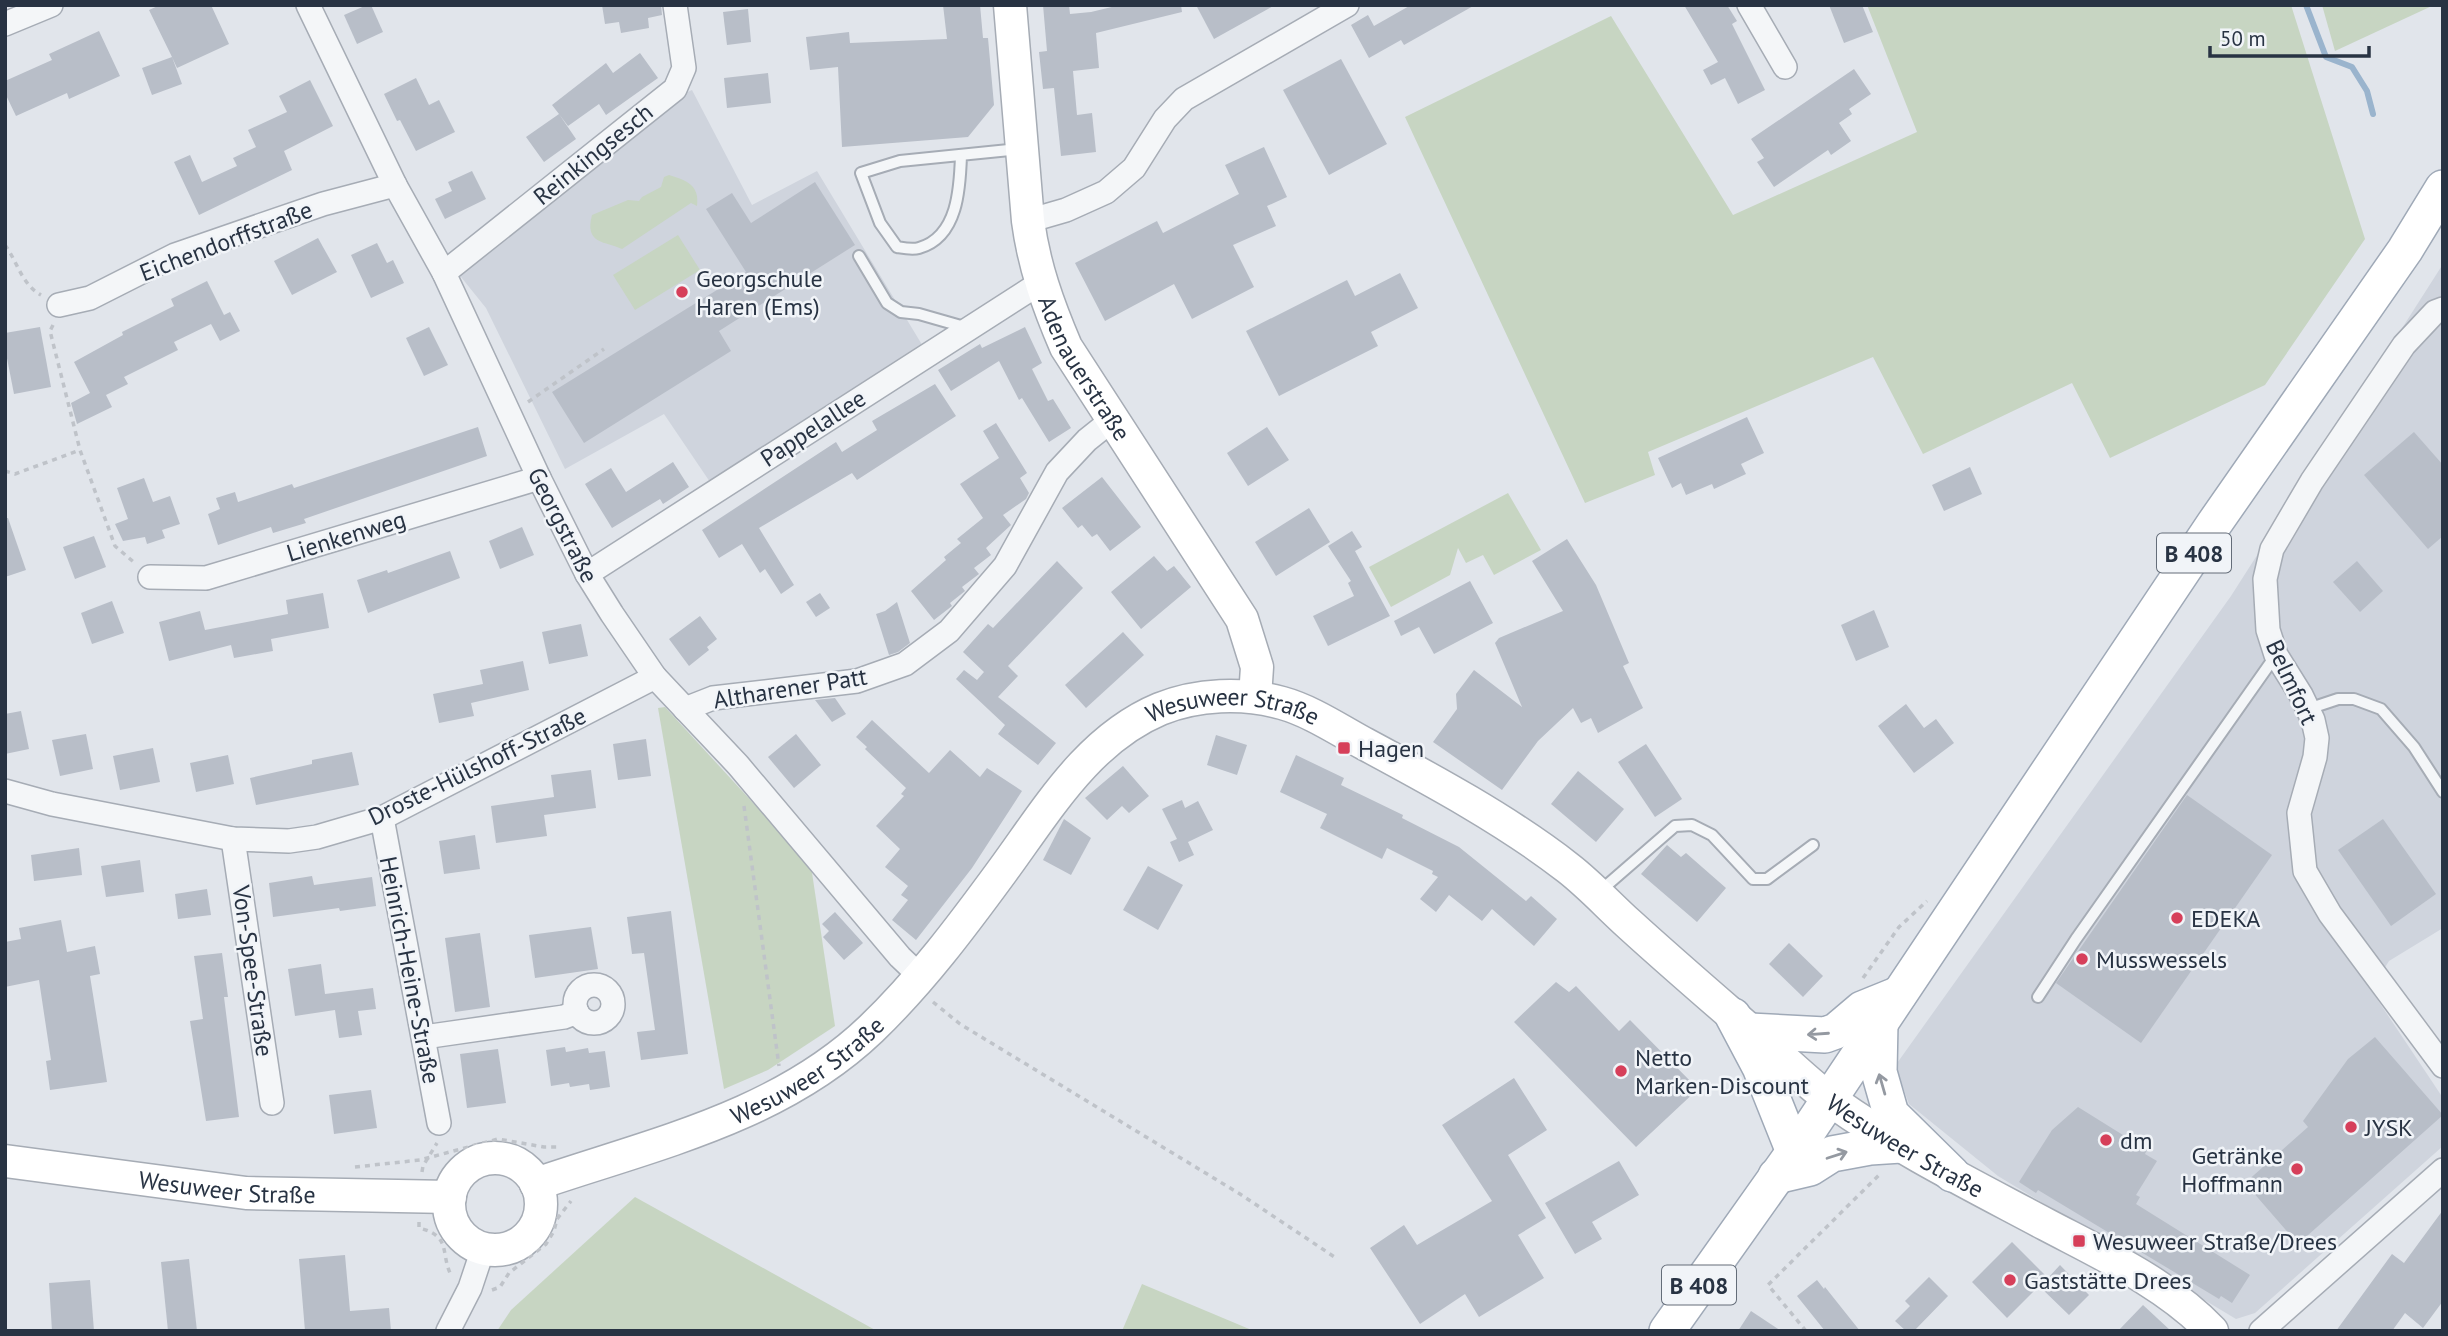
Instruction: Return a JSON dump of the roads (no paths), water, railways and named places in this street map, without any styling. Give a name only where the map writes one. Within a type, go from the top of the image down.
[{"type":"main road","name":"Adenauerstraße","points":[[1010,5],[1028,220],[1040,283],[1066,347],[1242,619],[1257,667],[1255,697]]},
{"type":"main road","name":"B 408","points":[[1667,1331],[1785,1164],[2214,524],[2405,250],[2443,188]]},
{"type":"main road","name":"Wesuweer Straße","points":[[536,1184],[566,1155],[728,1120],[784,1092],[839,1057],[869,1031],[934,963],[1080,766],[1124,728],[1159,710],[1186,701],[1255,697],[1286,704],[1320,720],[1418,772],[1494,818],[1570,869],[1829,1099],[1904,1148],[2120,1264],[2197,1315],[2212,1331]]},
{"type":"main road","points":[[1742,1023],[1825,1035],[1836,1031],[1862,1009],[1899,994]]},
{"type":"main road","points":[[1742,1023],[1760,1067],[1785,1164],[1810,1168],[1832,1154],[1870,1147],[1904,1148]]},
{"type":"main road","points":[[1880,1023],[1879,1072],[1891,1114],[1952,1174]]},
{"type":"main road","points":[[490,1158],[514,1162],[524,1168],[536,1184],[541,1198],[541,1210],[533,1231],[516,1245],[506,1249],[483,1249],[471,1244],[453,1224],[450,1211],[435,1197],[478,1161],[490,1158]]},
{"type":"main road","name":"Wesuweer Straße","points":[[5,1161],[246,1193],[435,1197]]},
{"type":"street","points":[[5,24],[51,5]]},
{"type":"street","name":"Georgstraße","points":[[307,5],[396,185],[444,274],[587,574],[655,677],[738,765],[918,980]]},
{"type":"street","name":"Reinkingsesch","points":[[444,274],[675,89],[684,68],[675,5]]},
{"type":"street","points":[[1028,220],[1066,210],[1106,192],[1134,168],[1165,119],[1184,99],[1347,5]]},
{"type":"street","points":[[1749,5],[1785,67]]},
{"type":"street","name":"Eichendorffstraße","points":[[59,305],[90,298],[175,255],[323,204],[396,185]]},
{"type":"street","name":"Pappelallee","points":[[587,574],[1040,283]]},
{"type":"street","name":"Belmfort","points":[[2443,309],[2435,312],[2404,345],[2312,481],[2272,549],[2265,579],[2268,630],[2276,655],[2308,709],[2317,738],[2315,757],[2299,813],[2305,871],[2330,914],[2443,1066]]},
{"type":"street","name":"Altharener Patt","points":[[685,709],[713,698],[857,681],[905,664],[949,631],[1005,566],[1057,472],[1087,440],[1112,420]]},
{"type":"street","name":"Lienkenweg","points":[[150,577],[206,578],[539,478]]},
{"type":"street","name":"Droste-Hülshoff-Straße","points":[[5,791],[52,804],[233,839],[299,840],[382,818],[655,677]]},
{"type":"street","name":"Heinrich-Heine-Straße","points":[[382,818],[439,1123]]},
{"type":"street","name":"Von-Spee-Straße","points":[[233,839],[272,1103]]},
{"type":"street","points":[[424,1037],[564,1017],[577,1012]]},
{"type":"street","points":[[2261,1331],[2443,1170]]},
{"type":"street","points":[[448,1331],[470,1288],[483,1249]]},
{"type":"lane","points":[[961,155],[960,188],[953,216],[936,240],[917,249],[897,247],[880,223],[860,173],[900,161],[1022,148]]},
{"type":"lane","points":[[859,256],[887,303],[901,312],[919,314],[968,328]]},
{"type":"lane","points":[[2038,997],[2276,655]]},
{"type":"lane","points":[[2308,709],[2338,699],[2354,699],[2381,709],[2414,747],[2443,792]]},
{"type":"lane","points":[[1597,894],[1675,827],[1692,825],[1712,835],[1754,879],[1767,879],[1813,845]]},
{"type":"waterway","points":[[2306,5],[2326,57],[2352,67],[2367,91],[2373,114]]},
{"type":"place","name":"Georgschule Haren (Ems)","points":[[682,292]]},
{"type":"place","name":"Hagen","points":[[1344,748]]},
{"type":"place","name":"EDEKA","points":[[2177,918]]},
{"type":"place","name":"Musswessels","points":[[2082,959]]},
{"type":"place","name":"Netto Marken-Discount","points":[[1621,1071]]},
{"type":"place","name":"JYSK","points":[[2351,1127]]},
{"type":"place","name":"dm","points":[[2106,1140]]},
{"type":"place","name":"Getränke Hoffmann","points":[[2297,1169]]},
{"type":"place","name":"Wesuweer Straße/Drees","points":[[2079,1241]]},
{"type":"place","name":"Gaststätte Drees","points":[[2010,1280]]}]
